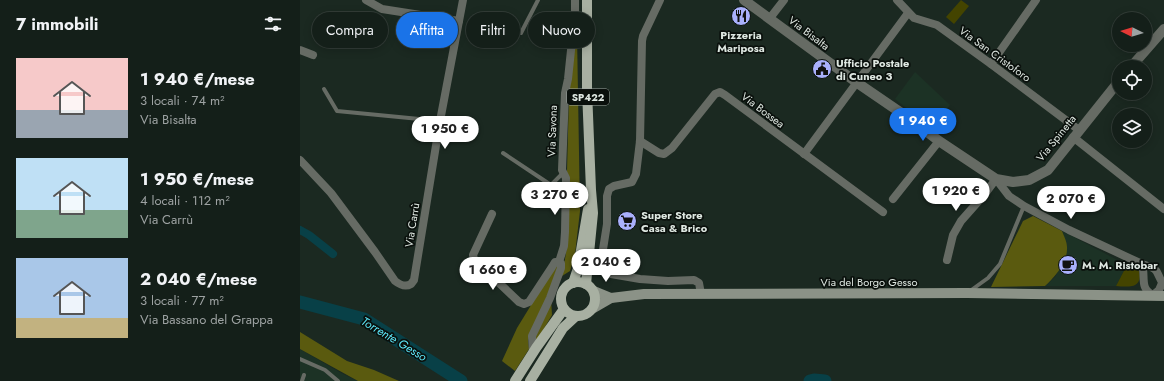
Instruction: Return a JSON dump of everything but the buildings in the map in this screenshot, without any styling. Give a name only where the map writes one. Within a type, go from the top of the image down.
[{"type":"main road","name":"SP422","points":[[587,2],[587,90],[593,213],[590,288]]},
{"type":"main road","name":"SP422","points":[[574,282],[578,268],[591,190]]},
{"type":"main road","points":[[574,282],[582,282],[590,288],[595,297],[595,303],[588,313],[582,316],[576,316],[564,309],[562,296],[564,290],[568,286],[574,282]]},
{"type":"main road","name":"Via del Borgo Gesso","points":[[590,288],[611,298]]},
{"type":"main road","name":"Via del Borgo Gesso","points":[[592,309],[611,298],[644,294],[966,293],[1164,296]]},
{"type":"main road","points":[[515,381],[564,309]]},
{"type":"main road","points":[[531,379],[563,328],[576,316]]},
{"type":"street","points":[[366,0],[382,9],[459,21]]},
{"type":"street","name":"Via Carrù","points":[[300,160],[331,194],[395,281],[398,284],[409,286],[414,280],[440,121],[463,0]]},
{"type":"street","name":"Via Savona","points":[[533,353],[532,336],[550,298],[561,268],[559,262],[564,246],[566,178],[562,170],[565,93],[568,79],[575,0]]},
{"type":"street","points":[[660,0],[642,41],[640,141],[636,174],[632,182],[614,186],[609,189],[607,196],[607,224],[601,262],[604,269],[611,274],[640,280],[694,280],[699,283],[701,294]]},
{"type":"street","name":"Via Bisalta","points":[[744,0],[939,141],[996,179],[1009,196],[1024,206],[1069,230],[1142,264],[1153,267],[1157,271],[1163,284]]},
{"type":"street","points":[[770,18],[784,0]]},
{"type":"street","name":"Via San Cristoforo","points":[[897,0],[914,18],[937,25],[990,64],[1076,133],[1163,206]]},
{"type":"street","points":[[990,64],[1036,0]]},
{"type":"street","points":[[804,154],[908,13]]},
{"type":"street","points":[[1137,60],[1164,29]]},
{"type":"street","points":[[300,50],[313,55]]},
{"type":"street","name":"Via Spinetta","points":[[996,179],[1013,182],[1029,180],[1048,170],[1112,89]]},
{"type":"street","name":"Via Bossea","points":[[640,141],[659,153],[664,154],[672,148],[714,94],[720,92],[883,212]]},
{"type":"street","points":[[893,199],[939,141]]},
{"type":"street","points":[[947,260],[953,235],[961,221],[972,210],[996,179]]},
{"type":"street","name":"Via Savona","points":[[492,214],[473,255],[474,259],[519,302],[524,304],[529,302],[555,262],[559,262]]},
{"type":"street","points":[[1142,264],[1145,290],[1153,295],[1160,290],[1163,284]]},
{"type":"street","name":"Via del Borgo Gesso","points":[[1127,295],[1140,290],[1144,286]]},
{"type":"lane","points":[[521,33],[538,0]]},
{"type":"lane","points":[[324,89],[337,111],[440,121]]},
{"type":"lane","points":[[503,153],[551,185],[561,175],[562,170]]},
{"type":"lane","points":[[966,293],[988,278],[1000,264],[1024,206]]},
{"type":"lane","points":[[300,359],[325,370],[338,381]]},
{"type":"lane","points":[[302,381],[304,375]]},
{"type":"shaded area","points":[[961,0],[969,6],[954,24],[946,17]]},
{"type":"shaded area","points":[[574,48],[577,48],[580,211],[575,254],[570,271],[562,276],[568,232],[567,171],[569,95]]},
{"type":"shaded area","points":[[915,72],[950,105],[931,128],[895,99]]},
{"type":"shaded area","points":[[1033,216],[1062,231],[1067,247],[1067,253],[1063,264],[1045,286],[991,287],[1023,221]]},
{"type":"shaded area","points":[[1062,231],[1127,265],[1116,286],[1045,286],[1055,277],[1066,255],[1067,246]]},
{"type":"shaded area","points":[[557,265],[558,271],[528,340],[529,349],[515,371],[502,361],[517,328]]},
{"type":"shaded area","points":[[1127,265],[1139,271],[1139,281],[1134,286],[1116,286]]},
{"type":"shaded area","points":[[551,299],[552,315],[536,342],[535,335]]},
{"type":"shaded area","points":[[300,332],[347,361],[374,370],[399,381],[358,381],[300,349]]},
{"type":"shaded area","points":[[300,349],[343,374],[358,381],[300,381]]},
{"type":"waterway","points":[[300,230],[309,235],[333,254]]},
{"type":"waterway","name":"Torrente Gesso","points":[[300,302],[364,319],[461,381]]},
{"type":"waterway","name":"Torrente Gesso","points":[[810,381],[825,381]]},
{"type":"place","name":"Pizzeria Mariposa","points":[[741,16]]},
{"type":"place","name":"Ufficio Postale di Cuneo 3","points":[[822,69]]},
{"type":"place","name":"Super Store Casa & Brico","points":[[627,221]]},
{"type":"place","name":"M. M. Ristobar","points":[[1068,265]]}]
